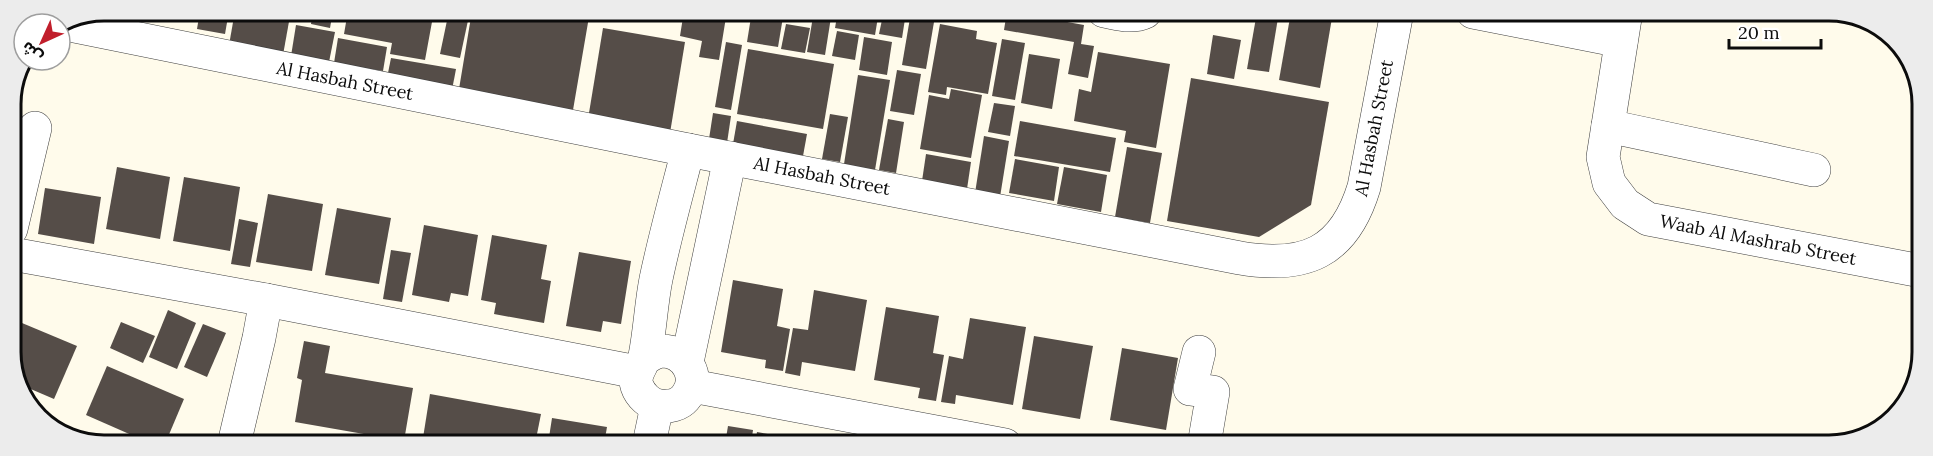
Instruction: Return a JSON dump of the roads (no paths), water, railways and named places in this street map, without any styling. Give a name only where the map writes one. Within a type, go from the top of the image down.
[{"type":"street","name":"Al Hasbah Street","points":[[86,23],[116,22],[687,150],[1240,258],[1263,262],[1286,262],[1309,256],[1328,245],[1345,229],[1357,209],[1364,187],[1395,21]]},
{"type":"street","name":"Waab Al Mashrab Street","points":[[1569,21],[1623,26],[1603,158],[1609,183],[1625,204],[1648,219],[1912,269]]},
{"type":"street","points":[[1608,126],[1814,170]]},
{"type":"street","points":[[21,189],[35,128]]},
{"type":"street","points":[[687,150],[656,280],[637,386],[645,399],[657,406],[672,406],[684,399],[730,158]]},
{"type":"street","points":[[21,256],[641,365],[658,351],[674,352],[689,374],[928,435]]},
{"type":"street","points":[[236,435],[266,300]]},
{"type":"street","points":[[1198,352],[1190,389],[1214,392],[1206,435]]},
{"type":"street","points":[[651,435],[657,406]]}]
